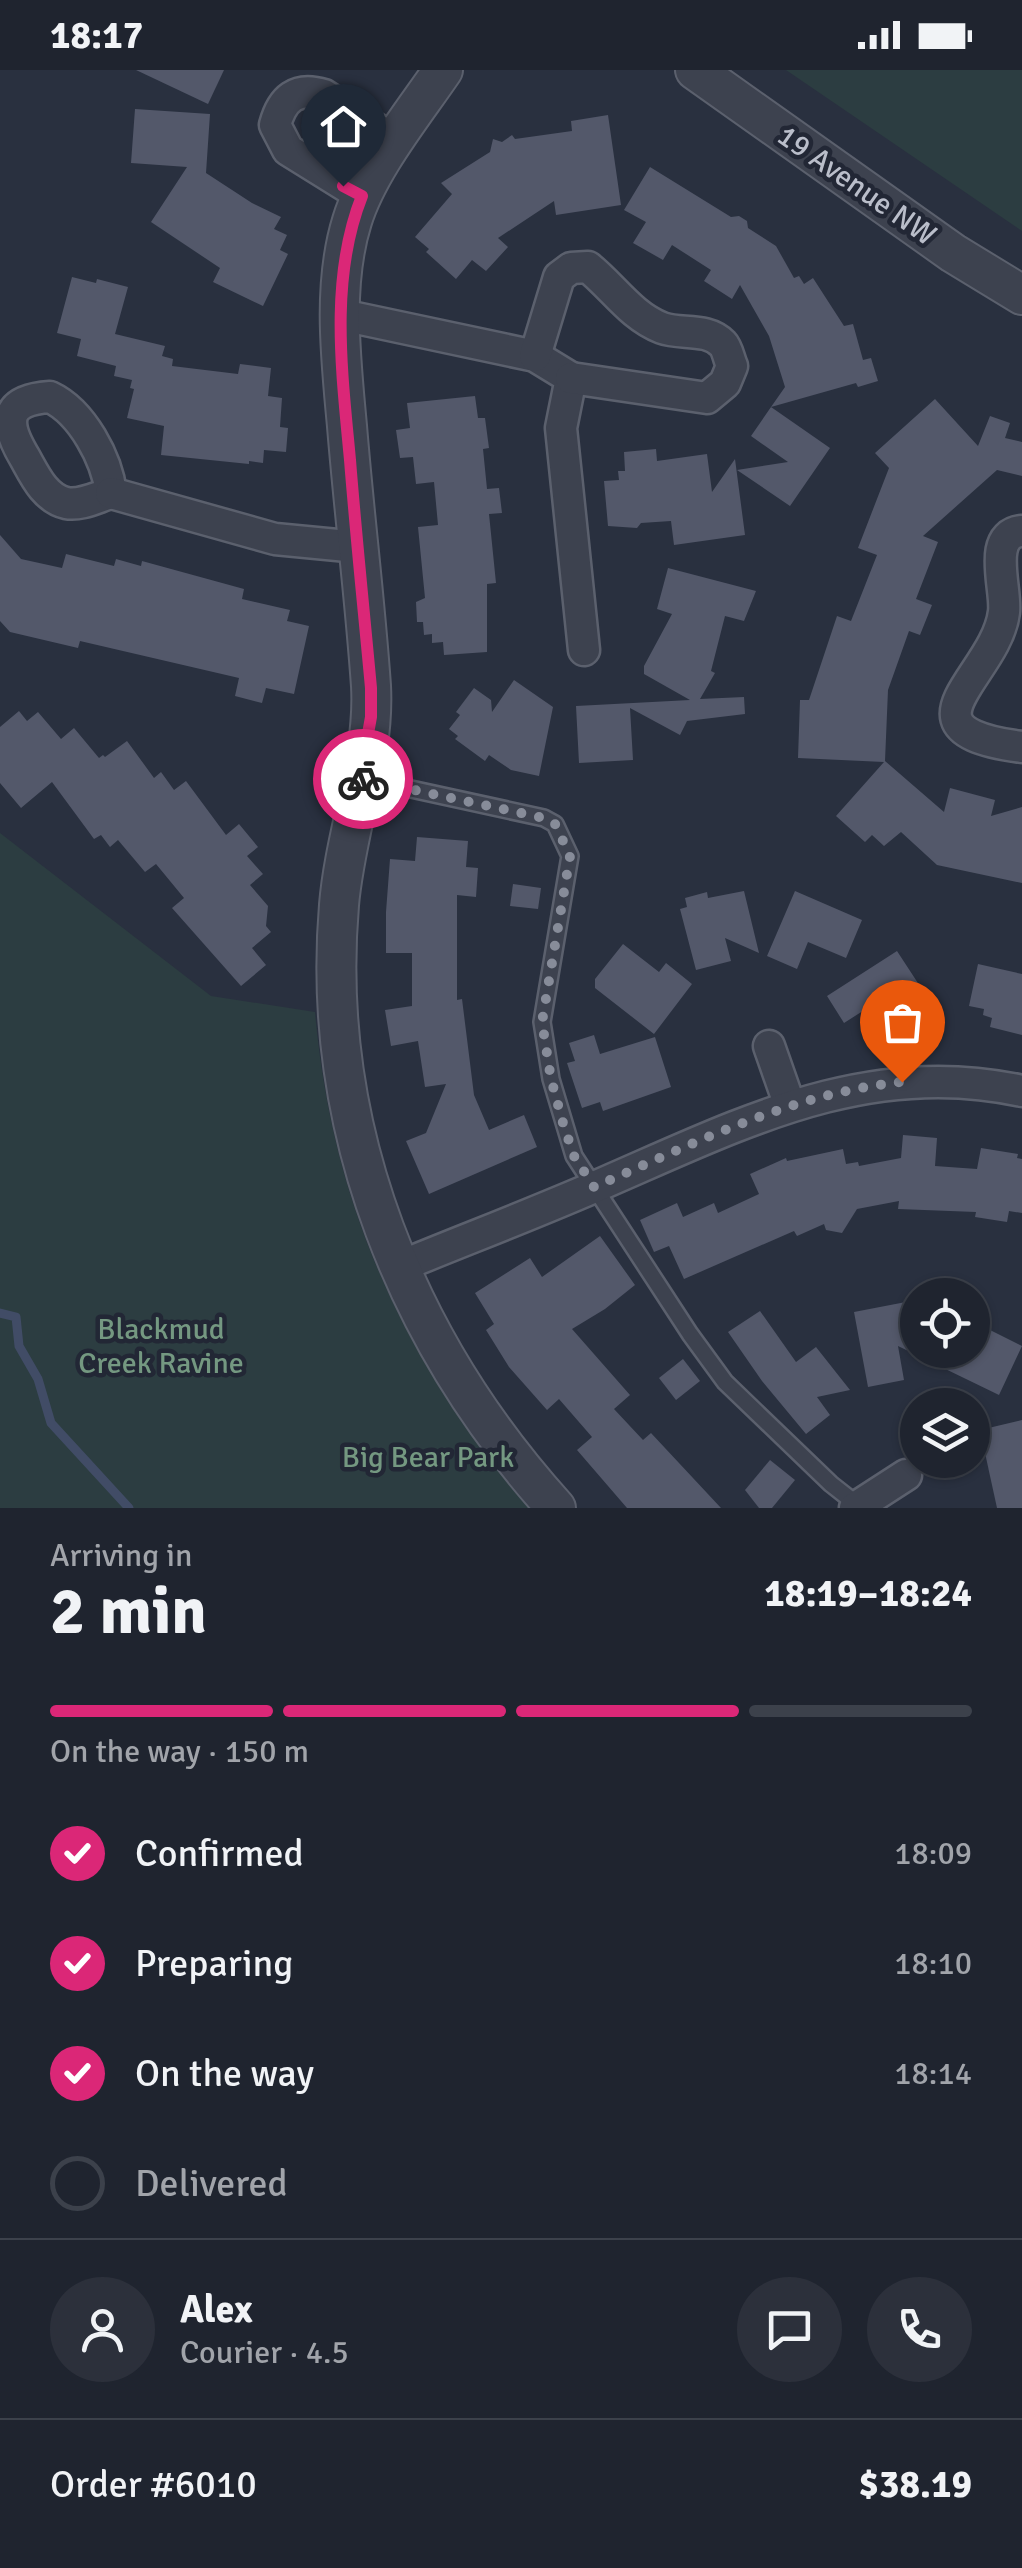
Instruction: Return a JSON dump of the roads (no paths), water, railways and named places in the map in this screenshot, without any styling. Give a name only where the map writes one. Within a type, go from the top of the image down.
[{"type":"street","points":[[443,70],[362,196],[344,257],[340,354],[371,717],[339,903],[336,1020],[354,1133],[384,1227],[401,1266],[463,1387],[556,1508]]},
{"type":"street","name":"19 Avenue NW","points":[[695,70],[953,254],[1022,296]]},
{"type":"street","points":[[362,196],[288,150],[275,126],[285,99],[298,92],[324,95],[395,141]]},
{"type":"street","points":[[342,315],[536,356],[571,378],[708,398],[724,383],[732,366],[723,344],[704,333],[662,328],[623,303],[604,279],[588,267],[571,268],[559,277],[536,356]]},
{"type":"street","points":[[571,378],[561,428],[584,650]]},
{"type":"street","points":[[111,493],[275,538],[358,547]]},
{"type":"street","points":[[1022,531],[1005,538],[1001,552],[1013,612],[956,703],[959,727],[970,735],[1022,747]]},
{"type":"street","points":[[770,1046],[790,1106]]},
{"type":"street","points":[[401,1266],[790,1106],[834,1092],[902,1082],[959,1082],[1022,1091]]},
{"type":"street","points":[[858,1507],[902,1478]]},
{"type":"lane","points":[[360,778],[544,818],[555,824],[570,856],[542,1022],[551,1079],[574,1156],[725,1382],[858,1507]]},
{"type":"waterway","points":[[0,1313],[16,1317],[19,1346],[38,1379],[51,1423],[129,1508]]},
{"type":"park label","name":"Blackmud Creek Ravine","points":[[161,1346]]},
{"type":"park label","name":"Big Bear Park","points":[[428,1457]]}]
